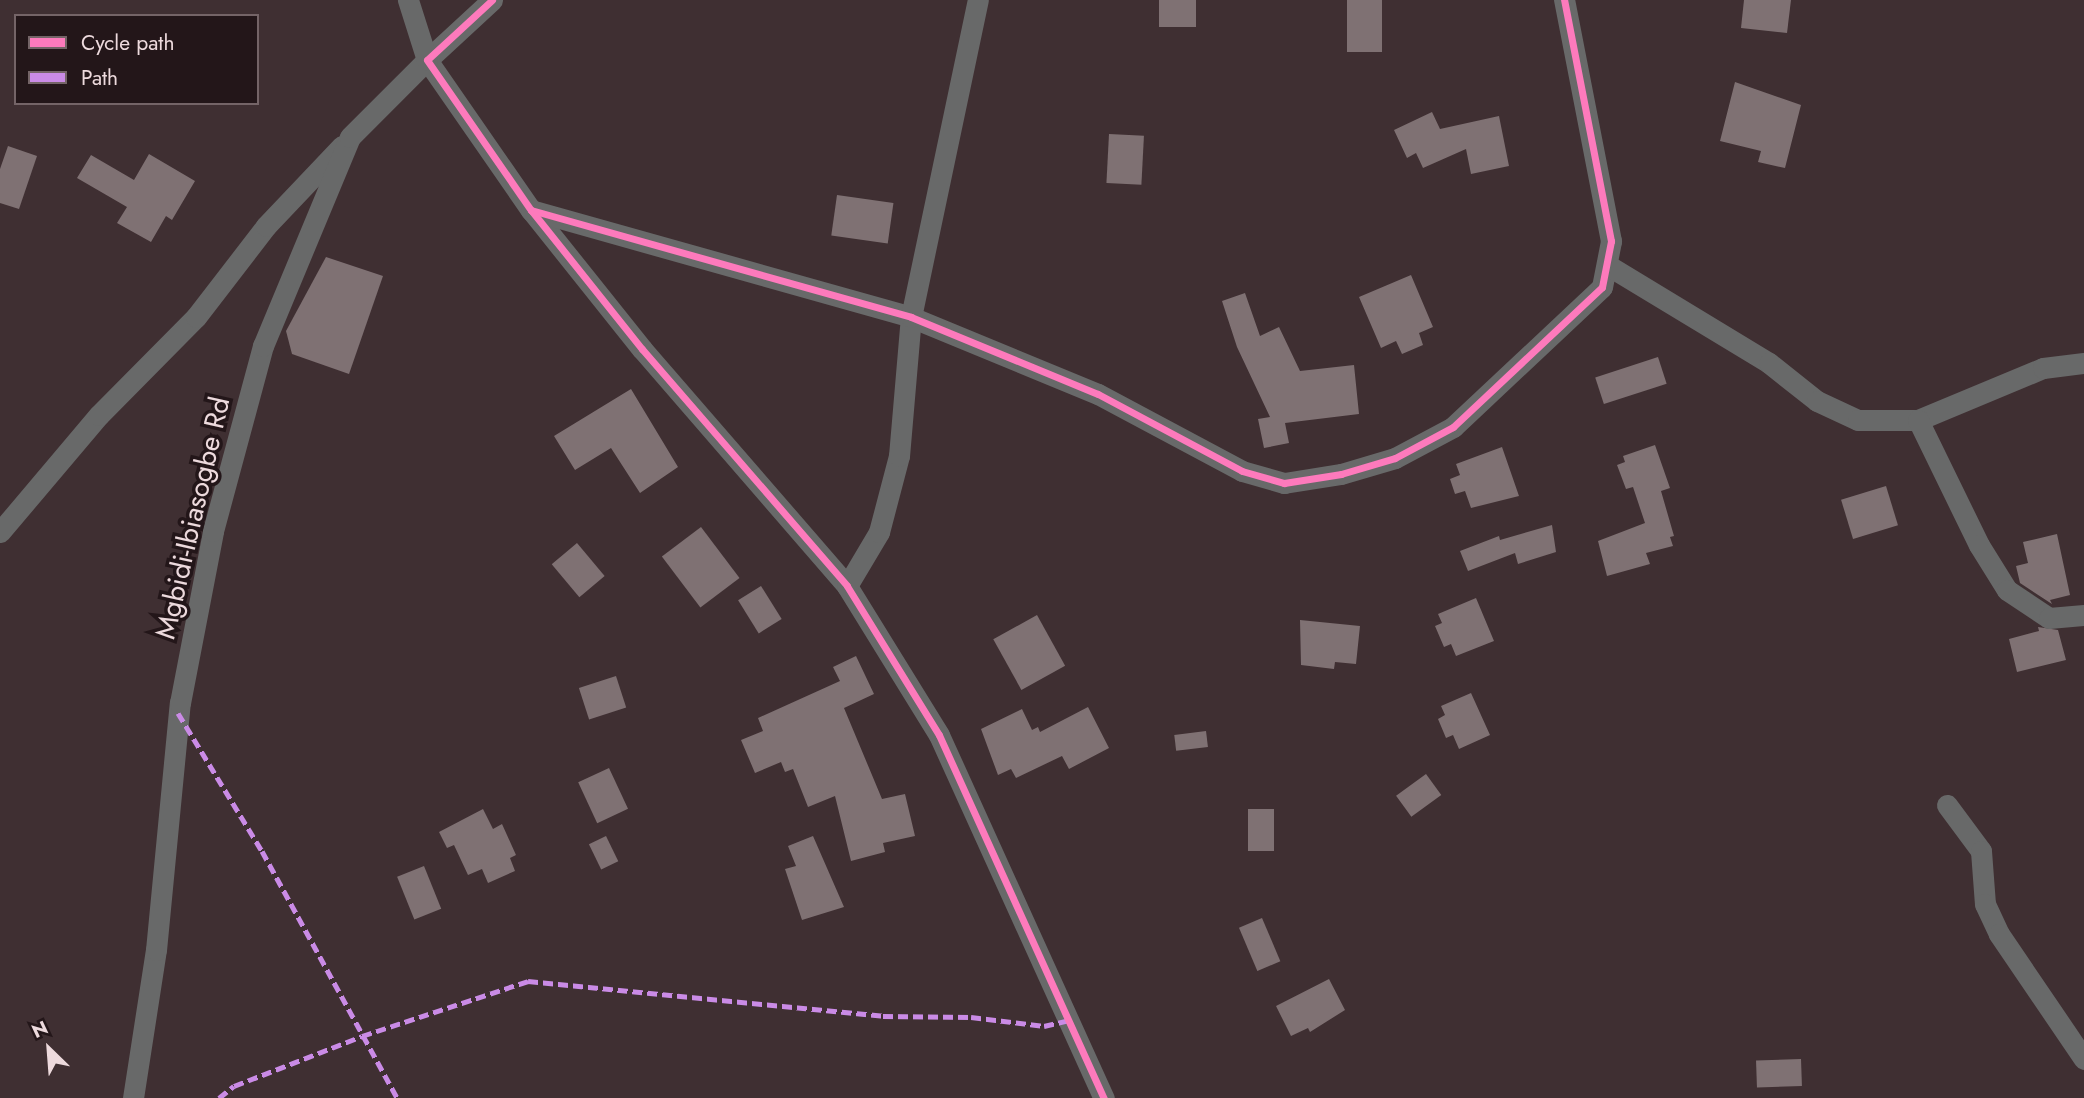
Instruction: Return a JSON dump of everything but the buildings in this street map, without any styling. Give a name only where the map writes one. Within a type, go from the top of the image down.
[{"type":"street","points":[[408,0],[427,60],[531,210],[642,349],[847,586],[939,735],[1104,1098]]},
{"type":"street","name":"Mgbidi-Ibiasogbe Rd","points":[[133,1098],[156,950],[180,703],[214,531],[263,346],[351,137],[427,60],[492,0]]},
{"type":"street","points":[[847,586],[879,532],[899,456],[912,317],[978,0]]},
{"type":"street","points":[[531,210],[912,317],[1098,394],[1242,471],[1284,483],[1395,458],[1453,427],[1581,310],[1602,287],[1609,266],[1612,241],[1564,0]]},
{"type":"street","points":[[0,532],[99,415],[196,317],[266,226],[351,137]]},
{"type":"street","points":[[1609,266],[1769,363],[1817,401],[1858,420],[1918,420],[2043,368],[2084,363]]},
{"type":"street","points":[[1918,420],[1979,545],[2007,590],[2049,618],[2084,615]]},
{"type":"street","points":[[1947,804],[1982,851],[1985,904],[1999,934],[2084,1059]]},
{"type":"marked path","points":[[178,713],[262,851],[397,1098]]},
{"type":"marked path","points":[[219,1098],[234,1086],[362,1036],[528,981],[883,1016],[971,1017],[1044,1026],[1069,1020]]},
{"type":"cycle path","points":[[492,0],[427,60],[531,210],[642,349],[847,586],[939,735],[1104,1098]]},
{"type":"cycle path","points":[[531,210],[911,317],[1098,394],[1242,471],[1284,483],[1341,474],[1395,458],[1453,427],[1602,287],[1611,241],[1564,0]]}]
